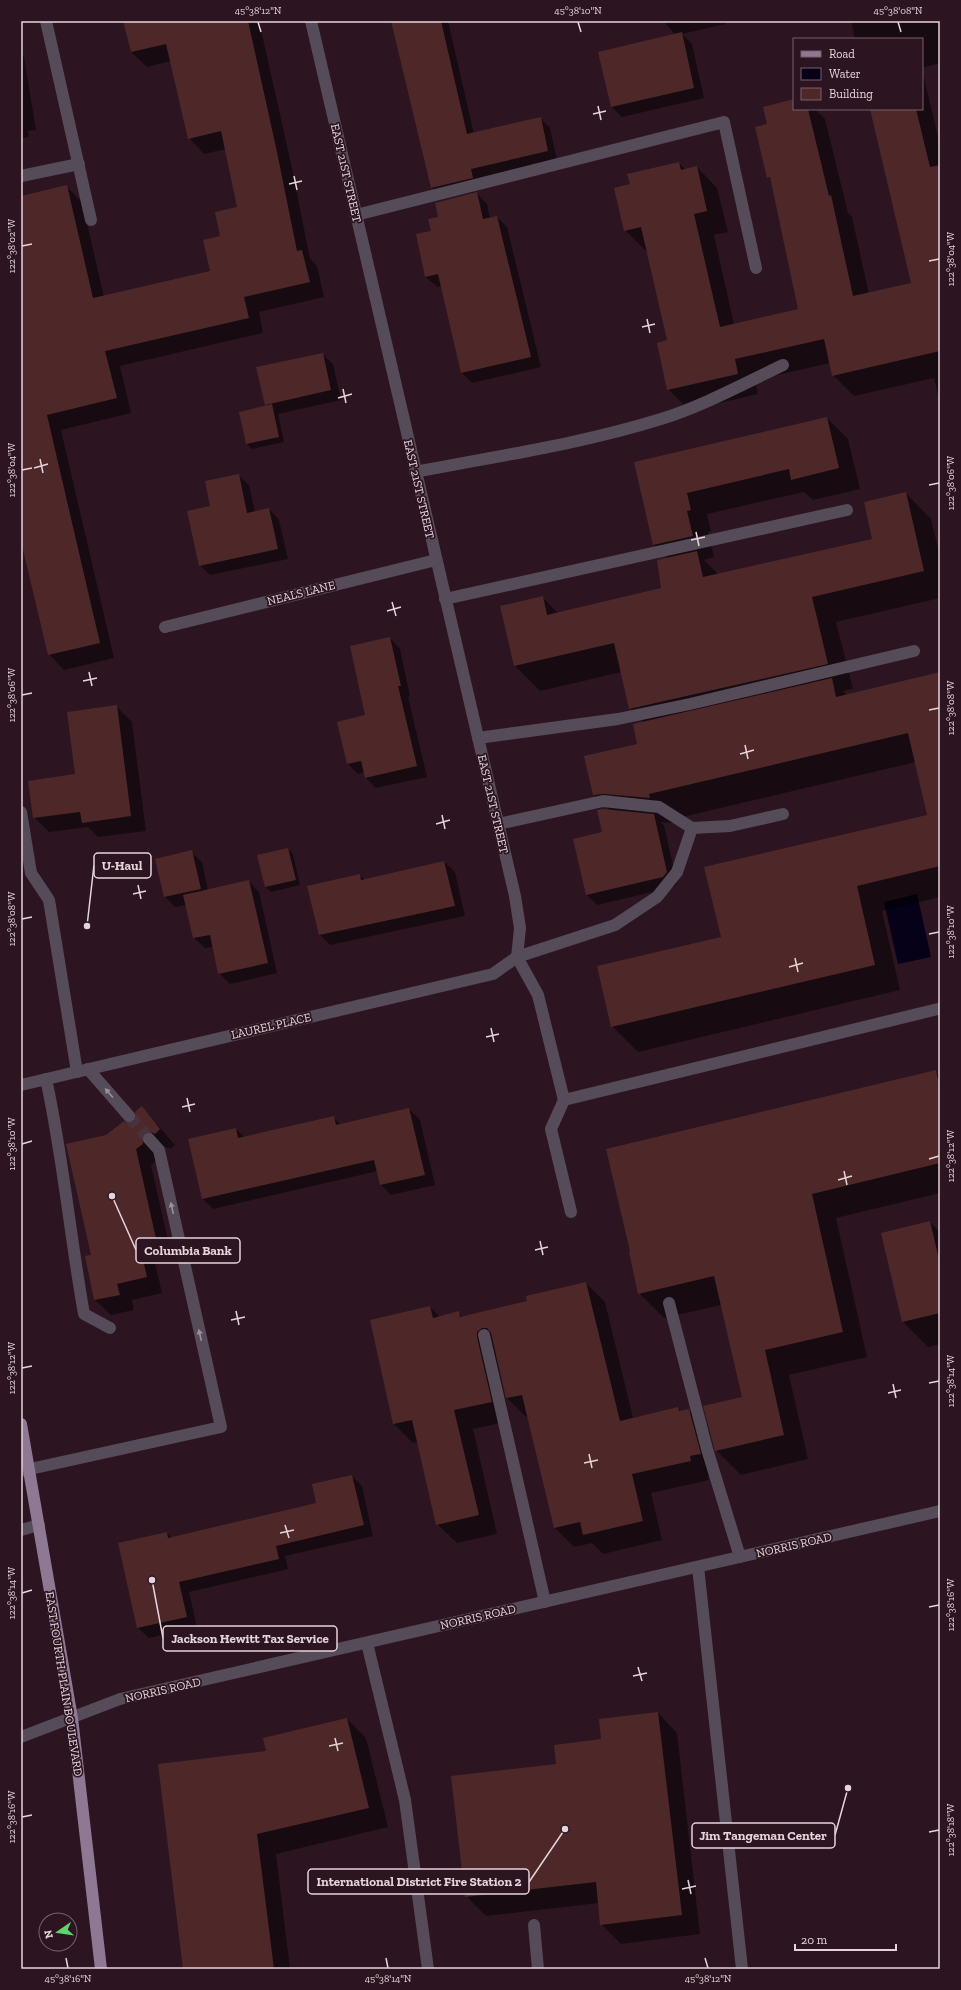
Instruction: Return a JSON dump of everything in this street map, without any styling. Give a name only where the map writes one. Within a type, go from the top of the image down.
[{"type":"main road","name":"EAST FOURTH PLAIN BOULEVARD","points":[[21,1424],[25,1470],[39,1525],[72,1718],[101,1969]]},
{"type":"street","points":[[46,21],[91,220]]},
{"type":"street","name":"EAST 21ST STREET","points":[[311,21],[515,896],[520,928],[517,957]]},
{"type":"street","points":[[356,215],[724,122],[756,268]]},
{"type":"street","points":[[21,176],[78,164]]},
{"type":"street","points":[[415,472],[590,438],[661,419],[709,400],[783,365]]},
{"type":"street","points":[[445,599],[846,510]]},
{"type":"street","name":"NEALS LANE","points":[[165,627],[436,560]]},
{"type":"street","points":[[478,738],[618,719],[690,704],[914,651]]},
{"type":"street","points":[[498,824],[603,801],[659,807],[692,828],[730,826],[783,814]]},
{"type":"street","points":[[21,812],[26,874],[49,900],[83,1071],[129,1116]]},
{"type":"street","name":"LAUREL PLACE","points":[[21,1084],[83,1071],[493,974],[517,957],[615,925],[657,897],[677,872],[692,828]]},
{"type":"street","points":[[517,957],[538,995],[564,1100],[551,1129],[571,1212]]},
{"type":"street","points":[[564,1100],[938,1009]]},
{"type":"street","points":[[46,1079],[58,1133],[72,1245],[84,1314],[110,1328]]},
{"type":"street","points":[[25,1470],[221,1427],[159,1150],[149,1139]]},
{"type":"street","points":[[669,1303],[707,1449],[740,1557]]},
{"type":"street","points":[[484,1335],[545,1602]]},
{"type":"street","name":"NORRIS ROAD","points":[[21,1737],[120,1699],[940,1511]]},
{"type":"street","points":[[21,1530],[39,1525]]},
{"type":"street","points":[[698,1567],[742,1969]]},
{"type":"street","points":[[367,1643],[405,1800],[428,1969]]},
{"type":"street","points":[[534,1925],[538,1969]]},
{"type":"water","points":[[917,894],[931,957],[898,964],[884,902]]},
{"type":"building","points":[[123,21],[248,21],[297,251],[302,250],[310,282],[244,297],[249,318],[105,351],[117,398],[47,415],[100,643],[48,655],[21,541],[21,196],[67,185],[93,298],[210,271],[203,240],[220,236],[215,212],[237,207],[221,131],[188,139],[166,44],[131,52]]},
{"type":"building","points":[[391,21],[441,21],[467,134],[541,117],[548,151],[471,169],[473,178],[431,188]]},
{"type":"building","points":[[682,32],[694,88],[611,107],[598,52]]},
{"type":"building","points":[[793,99],[793,110],[808,110],[829,196],[831,195],[853,296],[911,283],[870,110],[916,110],[930,167],[940,165],[940,351],[832,376],[824,339],[735,359],[738,374],[667,390],[657,343],[667,340],[641,227],[624,231],[614,188],[630,184],[627,174],[679,162],[681,170],[697,166],[707,211],[694,214],[720,327],[798,309],[770,177],[767,178],[755,127],[767,124],[763,107]]},
{"type":"building","points":[[477,192],[483,219],[497,216],[531,357],[461,373],[438,274],[425,277],[416,234],[431,231],[428,219],[438,217],[435,203]]},
{"type":"building","points":[[323,353],[331,390],[265,405],[256,367]]},
{"type":"building","points":[[272,404],[279,437],[246,444],[239,412]]},
{"type":"building","points":[[827,417],[839,468],[791,480],[789,469],[687,493],[691,510],[687,511],[693,536],[653,545],[634,462]]},
{"type":"building","points":[[239,474],[247,513],[269,508],[278,549],[199,566],[187,511],[210,506],[205,481]]},
{"type":"building","points":[[906,492],[924,571],[812,597],[828,664],[629,709],[614,643],[514,666],[500,606],[543,596],[547,615],[661,588],[657,560],[697,551],[703,577],[872,539],[864,502]]},
{"type":"building","points":[[390,637],[401,686],[398,686],[417,766],[365,778],[361,761],[347,764],[337,722],[365,715],[350,646]]},
{"type":"building","points":[[940,672],[940,866],[857,886],[875,965],[611,1027],[597,966],[721,937],[704,867],[927,815],[908,733],[649,794],[650,798],[604,794],[593,795],[584,756],[637,744],[633,724],[832,678],[836,697]]},
{"type":"building","points":[[117,705],[131,816],[82,823],[80,812],[33,818],[28,781],[75,774],[67,712]]},
{"type":"building","points":[[603,809],[654,814],[667,872],[663,877],[586,895],[573,839],[602,832],[597,810]]},
{"type":"building","points":[[288,848],[296,880],[265,887],[257,855]]},
{"type":"building","points":[[192,850],[201,889],[164,897],[155,859]]},
{"type":"building","points":[[444,861],[455,906],[319,935],[307,886],[360,874],[361,880]]},
{"type":"building","points":[[249,880],[268,963],[218,974],[210,935],[193,938],[183,895]]},
{"type":"building","points":[[936,1070],[940,1089],[940,1163],[812,1194],[843,1332],[765,1350],[784,1435],[715,1451],[703,1406],[742,1397],[714,1276],[638,1294],[630,1251],[606,1149]]},
{"type":"building","points":[[142,1106],[160,1129],[155,1134],[151,1132],[144,1133],[142,1137],[143,1144],[136,1149],[157,1243],[140,1247],[147,1277],[117,1284],[120,1295],[94,1300],[85,1256],[91,1255],[66,1144],[106,1135],[124,1121],[127,1123],[134,1122],[136,1118],[135,1112]]},
{"type":"building","points":[[409,1108],[425,1175],[380,1185],[374,1160],[202,1199],[188,1139],[236,1128],[238,1138],[334,1116],[336,1125]]},
{"type":"building","points":[[930,1221],[940,1264],[940,1313],[902,1322],[881,1233]]},
{"type":"building","points":[[586,1282],[620,1421],[678,1407],[679,1411],[689,1409],[701,1454],[690,1456],[691,1461],[632,1474],[643,1521],[583,1535],[580,1522],[554,1528],[522,1395],[506,1398],[491,1333],[487,1328],[482,1328],[477,1332],[477,1337],[492,1402],[454,1410],[479,1515],[436,1525],[412,1420],[393,1424],[370,1320],[430,1306],[433,1318],[459,1311],[460,1317],[527,1301],[526,1296]]},
{"type":"building","points":[[352,1475],[364,1525],[276,1546],[279,1559],[179,1582],[187,1617],[137,1628],[118,1543],[167,1532],[168,1538],[316,1503],[312,1484]]},
{"type":"building","points":[[658,1712],[682,1915],[600,1925],[596,1882],[465,1897],[451,1776],[556,1764],[554,1745],[601,1739],[599,1719]]},
{"type":"building","points":[[347,1718],[369,1808],[257,1834],[274,1969],[183,1969],[158,1764],[266,1751],[263,1738]]},
{"type":"tunnel","points":[[129,1116],[149,1139]]},
{"type":"place","name":"U-Haul","points":[[87,926]]},
{"type":"place","name":"Columbia Bank","points":[[112,1196]]},
{"type":"place","name":"Jackson Hewitt Tax Service","points":[[152,1580]]},
{"type":"place","name":"Jim Tangeman Center","points":[[848,1788]]},
{"type":"place","name":"International District Fire Station 2","points":[[565,1829]]}]
